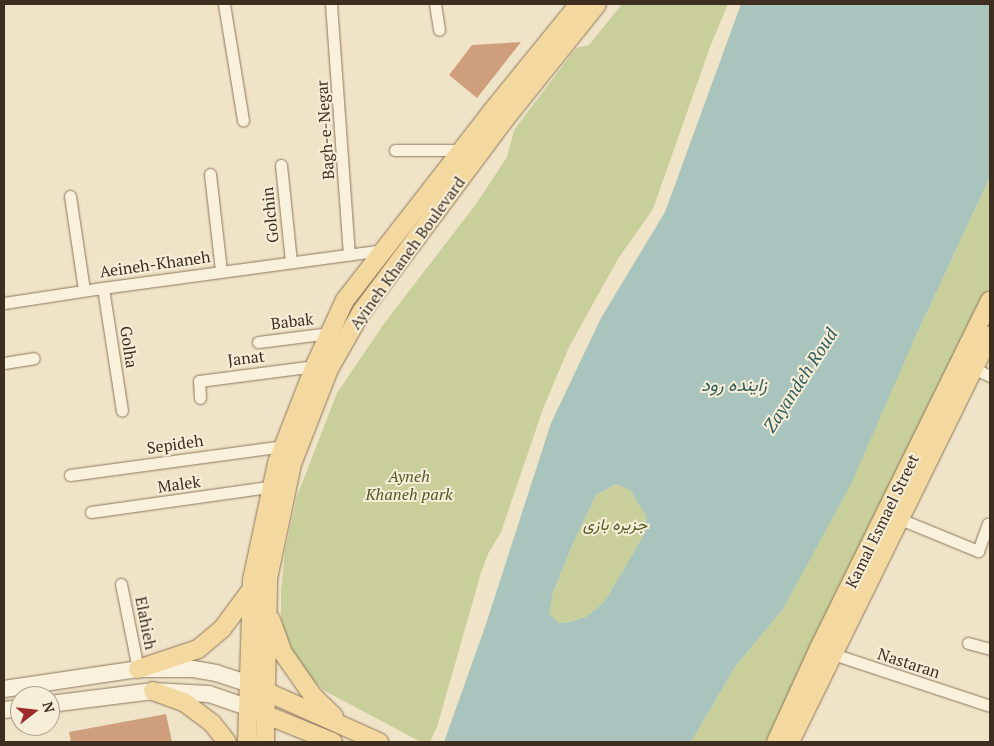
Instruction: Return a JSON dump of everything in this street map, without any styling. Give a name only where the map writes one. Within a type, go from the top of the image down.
[{"type":"main road","name":"Ayineh Khaneh Boulevard","points":[[247,742],[251,590],[270,487],[315,366],[345,300],[461,150],[579,4]]},
{"type":"main road","name":"Ayineh Khaneh Boulevard","points":[[265,742],[268,580],[292,464],[329,369],[362,311],[505,119],[597,4]]},
{"type":"main road","name":"Kamal Esmael Street","points":[[975,369],[990,301]]},
{"type":"main road","name":"Kamal Esmael Street","points":[[776,742],[826,652],[894,517],[975,369],[990,336]]},
{"type":"main road","points":[[138,669],[198,650],[222,629],[251,590]]},
{"type":"main road","points":[[266,609],[283,653],[313,696],[344,725]]},
{"type":"main road","name":"Kamal Esmael Street","points":[[790,742],[826,652]]},
{"type":"main road","points":[[4,689],[138,669],[193,669],[216,673],[267,691],[379,742]]},
{"type":"main road","points":[[153,690],[184,702],[212,723],[227,742]]},
{"type":"main road","points":[[60,703],[153,690],[209,694],[247,707],[331,742]]},
{"type":"street","points":[[224,4],[243,120]]},
{"type":"street","name":"Bagh-e-Negar","points":[[331,4],[349,254]]},
{"type":"street","points":[[435,4],[439,30]]},
{"type":"street","points":[[395,150],[461,150]]},
{"type":"street","name":"Golchin","points":[[281,165],[291,261]]},
{"type":"street","points":[[210,174],[221,271]]},
{"type":"street","points":[[70,196],[84,290]]},
{"type":"street","name":"Aeineh-Khaneh","points":[[4,303],[291,261],[384,250]]},
{"type":"street","name":"Golha","points":[[103,288],[122,411]]},
{"type":"street","name":"Babak","points":[[258,342],[330,333]]},
{"type":"street","points":[[4,363],[34,358]]},
{"type":"street","name":"Janat","points":[[200,398],[199,381],[315,366]]},
{"type":"street","name":"Sepideh","points":[[70,475],[284,446]]},
{"type":"street","name":"Malek","points":[[91,512],[270,487]]},
{"type":"street","points":[[894,517],[978,551],[988,524],[990,525]]},
{"type":"street","name":"Elahieh","points":[[121,584],[138,669]]},
{"type":"street","points":[[968,643],[990,649]]},
{"type":"street","name":"Nastaran","points":[[826,652],[990,706]]},
{"type":"green space","name":"Ayneh Khaneh park","points":[[622,4],[728,4],[710,47],[653,209],[618,259],[569,347],[543,409],[501,532],[488,554],[481,573],[437,727],[430,742],[421,742],[323,690],[304,671],[286,640],[281,617],[281,590],[285,551],[297,496],[337,393],[383,325],[476,204],[507,157],[514,130],[576,48],[589,45]]},
{"type":"green space","points":[[990,177],[990,293],[773,742],[691,742],[735,667],[783,609],[914,340]]},
{"type":"green space","name":"جزیره بازی","points":[[616,484],[630,490],[646,516],[645,533],[605,601],[586,617],[558,623],[548,614],[553,593],[571,548],[596,495]]},
{"type":"water","name":"زاینده رود","points":[[741,4],[990,4],[990,177],[914,340],[851,484],[783,609],[735,667],[691,742],[444,742],[485,627],[551,423],[601,318],[665,212]],"holes":[[[616,484],[630,490],[646,516],[645,533],[605,601],[586,617],[558,623],[549,613],[553,593],[571,548],[596,495]]]},
{"type":"building","points":[[521,42],[477,98],[449,75],[472,45]]},
{"type":"building","points":[[166,714],[172,742],[71,742],[69,732]]},
{"type":"water label","name":"Zayandeh Roud","points":[[800,380]]}]
